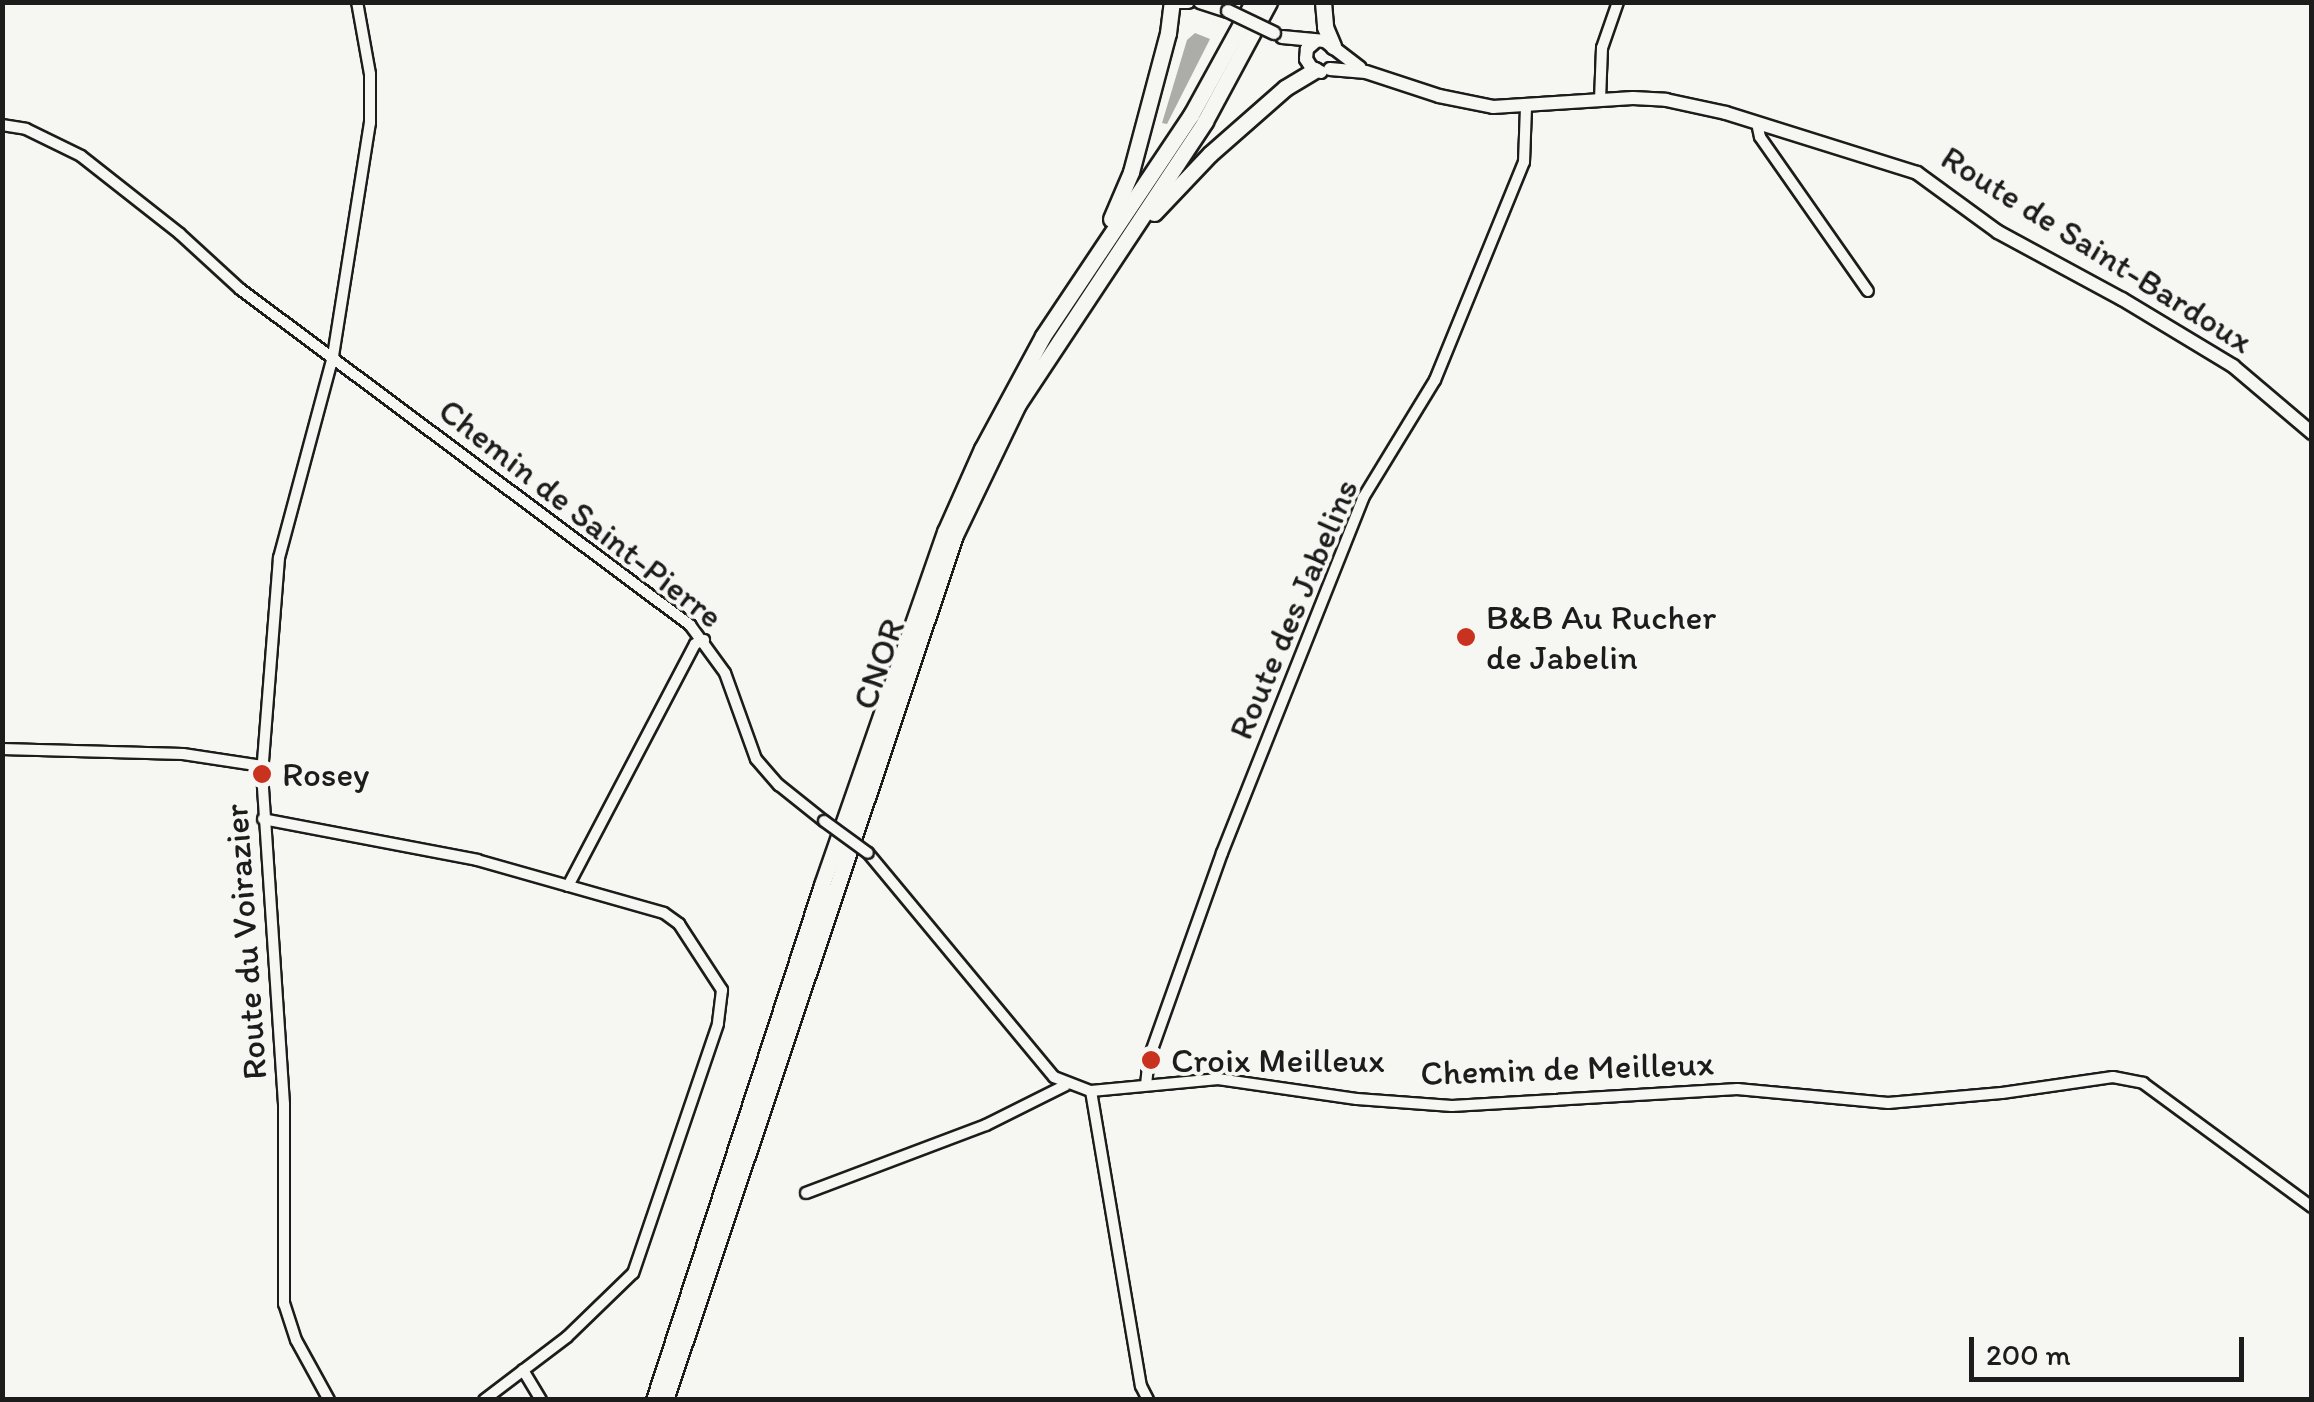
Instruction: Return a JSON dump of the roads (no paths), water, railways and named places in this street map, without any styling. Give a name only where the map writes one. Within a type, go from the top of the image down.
[{"type":"highway","points":[[1042,336],[1124,194],[1175,2]]},
{"type":"highway","name":"CNOR","points":[[654,1400],[928,574],[982,449],[1042,336],[1191,115],[1253,2]]},
{"type":"highway","name":"CNOR","points":[[664,1400],[939,577],[1018,404],[1205,121],[1269,2]]},
{"type":"highway","points":[[1323,2],[1325,27],[1335,49]]},
{"type":"highway","points":[[1088,294],[1167,198],[1210,154],[1317,66]]},
{"type":"street","name":"Route du Voirazier","points":[[330,1400],[296,1340],[284,1304],[284,1104],[262,766],[279,558],[333,356],[370,123],[370,74],[357,2]]},
{"type":"street","points":[[1175,2],[1188,2]]},
{"type":"street","points":[[1200,2],[1220,7],[1278,35],[1317,66]]},
{"type":"street","points":[[1600,100],[1600,62],[1618,2]]},
{"type":"street","points":[[1278,35],[1335,49],[1317,66]]},
{"type":"street","points":[[1315,42],[1317,66]]},
{"type":"street","name":"Route de Saint-Bardoux","points":[[1335,49],[1366,72]]},
{"type":"street","name":"Route de Saint-Bardoux","points":[[1317,66],[1366,72],[1467,104],[1526,107],[1600,100],[1666,100],[1899,166],[1935,182],[1998,232],[2122,298],[2233,366],[2312,433]]},
{"type":"street","name":"Route des Jabelins","points":[[1146,1084],[1149,1058],[1222,854],[1363,498],[1435,380],[1524,162],[1526,107]]},
{"type":"street","points":[[1757,123],[1760,136],[1854,277],[1868,291]]},
{"type":"street","name":"Chemin de Saint-Pierre","points":[[2,125],[26,129],[80,156],[180,234],[240,290],[333,356],[704,640],[725,673],[756,758],[779,786],[868,853],[1054,1077],[1066,1085]]},
{"type":"street","points":[[568,886],[696,644],[704,640]]},
{"type":"street","points":[[2,750],[184,754],[262,766]]},
{"type":"street","points":[[263,820],[477,860],[675,920],[722,990],[724,1007],[633,1273],[567,1337],[484,1400]]},
{"type":"street","name":"Chemin de Meilleux","points":[[1066,1085],[1091,1091],[1218,1079],[1357,1099],[1452,1106],[1737,1089],[1888,1103],[2002,1093],[2113,1077],[2143,1083],[2312,1207]]},
{"type":"street","points":[[806,1193],[986,1126],[1066,1085]]},
{"type":"street","points":[[1091,1091],[1141,1386],[1148,1400]]},
{"type":"street","points":[[523,1370],[541,1400]]},
{"type":"place","name":"B&B Au Rucher de Jabelin","points":[[1466,637]]},
{"type":"place","name":"Rosey","points":[[262,774]]},
{"type":"place","name":"Croix Meilleux","points":[[1151,1060]]}]
